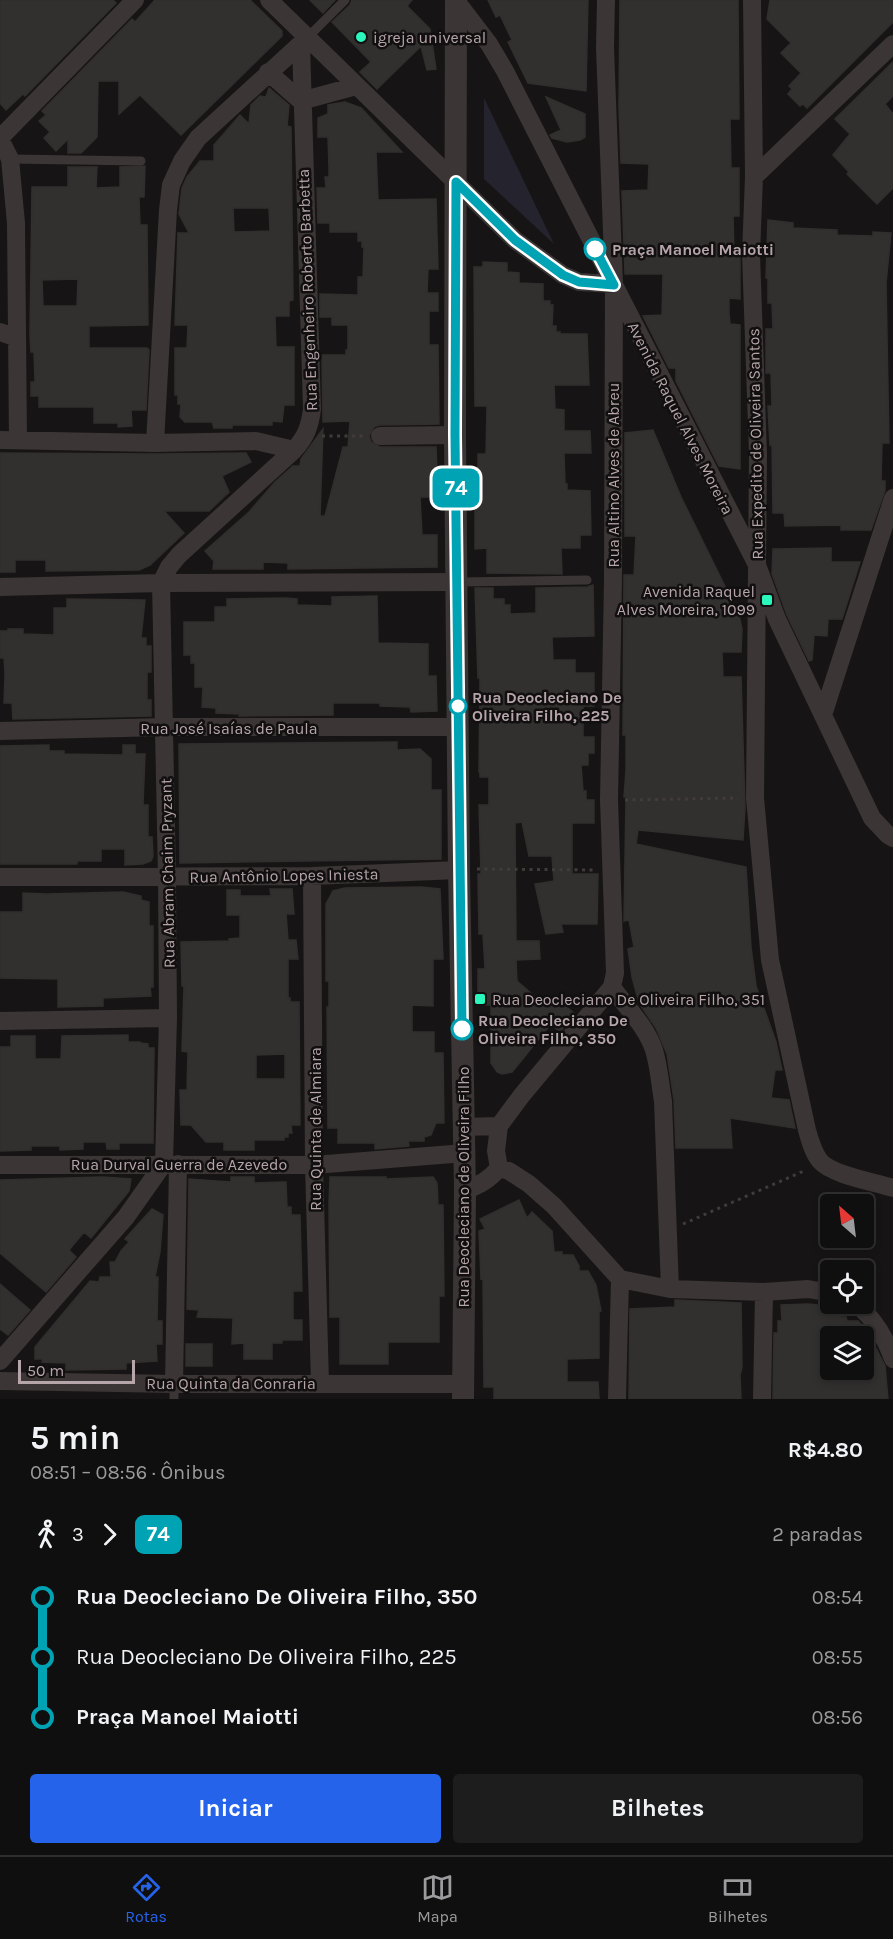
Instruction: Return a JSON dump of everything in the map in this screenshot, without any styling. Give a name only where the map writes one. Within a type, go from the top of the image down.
[{"type":"street","points":[[135,0],[0,138],[10,159],[16,223],[9,335],[9,440],[300,443]]},
{"type":"street","points":[[269,0],[304,40],[356,86],[515,240],[563,275],[579,282],[614,285]]},
{"type":"street","name":"Rua Altino Alves de Abreu","points":[[606,0],[605,48],[614,285],[613,579],[609,800],[615,973],[612,987]]},
{"type":"street","name":"Rua Expedito de Oliveira Santos","points":[[753,0],[754,177],[751,254],[758,454],[755,798],[770,960],[807,1130],[813,1149],[821,1163]]},
{"type":"street","name":"Avenida Raquel Alves Moreira","points":[[456,1],[489,44],[505,71],[757,566],[777,618],[872,818],[893,838]]},
{"type":"street","name":"Rua Deocleciano de Oliveira Filho","points":[[456,1],[455,435],[459,870],[465,1153],[463,1391]]},
{"type":"street","points":[[155,443],[171,185],[182,161],[198,138],[304,40]]},
{"type":"street","name":"Rua Engenheiro Roberto Barbetta","points":[[300,443],[312,409],[302,101],[304,40]]},
{"type":"street","points":[[754,177],[893,44]]},
{"type":"street","points":[[268,72],[302,101],[356,86]]},
{"type":"street","points":[[380,436],[455,435]]},
{"type":"street","points":[[161,583],[169,567],[179,555],[300,443]]},
{"type":"street","points":[[823,715],[893,498]]},
{"type":"street","points":[[0,587],[161,583],[458,582]]},
{"type":"street","name":"Rua Abram Chaim Pryzant","points":[[161,583],[174,1391]]},
{"type":"street","name":"Rua José Isaías de Paula","points":[[0,731],[458,727]]},
{"type":"street","name":"Rua Antônio Lopes Iniesta","points":[[0,877],[312,876],[459,870]]},
{"type":"street","name":"Rua Quinta de Almiara","points":[[312,876],[314,1164],[320,1383]]},
{"type":"street","points":[[499,1168],[496,1151],[499,1126],[612,987],[645,1032],[654,1050],[663,1101],[670,1289]]},
{"type":"street","points":[[0,1022],[168,1018]]},
{"type":"street","points":[[464,1126],[476,1128],[499,1126]]},
{"type":"street","name":"Rua Durval Guerra de Azevedo","points":[[0,1165],[314,1164],[465,1153]]},
{"type":"street","points":[[0,1361],[171,1163]]},
{"type":"street","points":[[821,1163],[838,1172],[893,1188]]},
{"type":"street","points":[[465,1190],[481,1184],[499,1168]]},
{"type":"street","points":[[499,1168],[529,1184],[554,1206],[620,1279],[670,1289],[764,1292],[808,1289],[820,1291]]},
{"type":"street","points":[[617,1399],[620,1279]]},
{"type":"street","points":[[762,1399],[764,1292]]},
{"type":"street","points":[[868,1314],[887,1342],[893,1359]]},
{"type":"street","name":"Rua Quinta da Conraria","points":[[0,1381],[174,1391],[320,1383],[463,1391]]},
{"type":"lane","points":[[304,40],[345,0]]},
{"type":"lane","points":[[10,159],[141,161]]},
{"type":"lane","points":[[458,582],[587,580]]},
{"type":"path","points":[[300,443],[380,436]]},
{"type":"path","points":[[641,800],[755,798]]},
{"type":"path","points":[[494,869],[610,870]]},
{"type":"path","points":[[668,1231],[821,1163]]},
{"type":"shaded area","points":[[484,98],[554,244],[484,179]]},
{"type":"building","points":[[0,0],[113,0],[116,3],[25,96],[23,94],[6,110],[0,103]]},
{"type":"building","points":[[155,0],[250,0],[282,31],[282,36],[181,135],[140,95],[119,114],[119,81],[98,81],[97,137],[81,153],[68,153],[68,139],[56,151],[44,138],[50,132],[39,121],[46,115],[42,111],[132,19],[135,22]]},
{"type":"building","points":[[310,0],[335,0],[323,13]]},
{"type":"building","points":[[352,0],[412,0],[407,6],[430,29],[436,69],[427,70],[421,46],[377,89],[360,72],[371,62],[332,22],[350,5]]},
{"type":"building","points":[[488,0],[588,0],[586,91],[528,83],[508,42],[512,40],[500,15],[496,17]]},
{"type":"building","points":[[620,0],[738,0],[739,119],[730,119],[731,168],[739,168],[739,216],[733,216],[734,253],[740,253],[740,299],[729,298],[729,312],[730,324],[740,325],[740,469],[719,466],[676,381],[676,368],[669,368],[643,316],[662,315],[663,274],[625,274],[622,191],[648,190],[649,164],[621,163]]},
{"type":"building","points":[[770,0],[893,0],[893,22],[807,108],[803,104],[800,106],[788,94],[792,89],[789,86],[801,73],[781,53],[791,43],[767,19]]},
{"type":"building","points":[[893,62],[893,96],[885,104],[893,114],[893,188],[877,204],[847,174],[849,172],[833,155],[850,134],[835,119]]},
{"type":"building","points":[[269,88],[289,105],[287,126],[291,127],[293,300],[289,301],[289,316],[275,316],[276,347],[294,347],[294,405],[284,405],[282,422],[272,421],[272,425],[232,425],[232,428],[214,428],[212,422],[185,422],[180,417],[181,404],[178,404],[178,395],[175,395],[175,348],[187,348],[188,325],[175,325],[178,233],[189,233],[179,214],[182,188],[187,177],[200,161],[214,161],[214,145],[240,115],[249,124],[251,105],[260,96],[266,97]],"holes":[[[233,208],[269,208],[270,231],[234,232]]]},
{"type":"building","points":[[546,97],[585,114],[585,137],[567,142],[552,138],[550,135],[561,130]]},
{"type":"building","points":[[345,102],[361,108],[402,152],[376,152],[378,200],[436,199],[438,269],[428,269],[427,293],[438,293],[438,311],[429,311],[429,345],[438,345],[439,424],[379,425],[374,427],[369,436],[371,442],[380,447],[436,447],[438,497],[420,497],[422,535],[437,535],[437,567],[288,569],[288,563],[263,562],[263,569],[213,569],[214,561],[205,551],[249,512],[275,482],[293,466],[300,466],[301,459],[323,429],[320,516],[325,516],[343,447],[348,447],[350,421],[323,422],[322,355],[346,355],[348,325],[332,325],[332,317],[320,317],[320,294],[358,295],[358,277],[363,277],[364,247],[362,247],[362,241],[358,241],[358,232],[330,232],[330,223],[318,223],[317,188],[326,188],[325,177],[329,177],[328,137],[318,137],[318,118],[328,114],[328,105]]},
{"type":"building","points":[[145,166],[144,197],[139,197],[140,225],[147,225],[148,325],[89,326],[89,348],[147,348],[149,350],[146,410],[131,410],[132,426],[118,427],[118,423],[94,423],[94,407],[39,407],[39,396],[31,396],[31,382],[35,382],[34,352],[31,352],[30,335],[32,187],[68,187],[68,167],[97,167],[96,188],[120,187],[120,167]],"holes":[[[78,279],[77,306],[43,306],[42,280]]]},
{"type":"building","points":[[768,220],[793,223],[793,228],[837,230],[837,235],[873,236],[873,232],[891,233],[886,283],[889,443],[882,443],[881,481],[885,481],[885,490],[871,530],[841,530],[841,525],[785,526],[784,513],[773,513],[772,445],[770,445],[768,406],[772,406],[771,373],[766,373],[766,329],[773,329],[772,303],[768,303],[768,278],[766,278]]},
{"type":"building","points":[[483,262],[507,263],[507,272],[519,273],[519,283],[543,284],[543,301],[550,301],[550,305],[553,305],[552,326],[556,326],[556,332],[587,334],[589,385],[554,385],[555,409],[564,410],[564,431],[590,431],[591,453],[564,453],[567,490],[590,491],[591,535],[580,535],[580,548],[561,548],[562,574],[487,573],[487,548],[475,549],[475,481],[478,481],[478,454],[486,454],[487,406],[475,406],[474,267],[483,267]]},
{"type":"building","points":[[653,430],[681,497],[739,615],[742,629],[741,652],[722,652],[723,677],[741,677],[745,807],[743,840],[638,830],[636,844],[746,867],[756,986],[776,1042],[782,1070],[775,1070],[771,1098],[789,1100],[795,1128],[730,1118],[732,1148],[676,1148],[674,1100],[667,1054],[656,1028],[639,1003],[628,949],[634,947],[629,920],[624,921],[626,735],[623,735],[624,575],[634,575],[636,536],[625,536],[625,433]]},
{"type":"building","points":[[0,453],[246,453],[251,462],[222,476],[229,492],[209,511],[164,511],[184,533],[150,565],[139,570],[46,571],[46,560],[15,560],[15,572],[0,572]]},
{"type":"building","points":[[831,548],[831,562],[860,562],[842,619],[828,619],[827,636],[814,635],[812,660],[809,661],[787,615],[772,574],[773,549]]},
{"type":"building","points":[[593,585],[594,636],[552,637],[553,660],[575,660],[575,673],[594,673],[594,706],[583,706],[583,737],[594,737],[594,753],[588,753],[588,765],[581,765],[586,800],[594,800],[594,823],[572,823],[572,874],[598,874],[597,924],[561,924],[563,932],[546,934],[535,884],[554,881],[552,856],[529,856],[522,822],[515,823],[516,941],[539,941],[540,959],[516,960],[517,981],[547,1007],[556,998],[575,1014],[560,1032],[551,1024],[512,1072],[502,1074],[497,1072],[491,1063],[491,1005],[478,1005],[478,969],[485,969],[483,934],[479,934],[478,874],[481,874],[479,805],[489,805],[489,777],[480,777],[479,772],[480,678],[478,678],[475,588],[493,588],[493,599],[504,599],[504,605],[510,605],[510,614],[536,613],[536,588]]},
{"type":"building","points":[[377,596],[378,643],[428,644],[428,676],[436,676],[437,711],[411,712],[410,707],[380,706],[380,703],[333,703],[333,715],[239,716],[240,714],[216,713],[216,708],[202,707],[203,687],[195,687],[195,663],[191,663],[191,655],[184,655],[184,622],[215,622],[215,607],[227,607],[227,599],[285,598],[297,599],[297,605],[332,606],[332,597]]},
{"type":"building","points":[[67,599],[145,600],[141,638],[146,638],[146,646],[151,646],[151,672],[147,672],[147,700],[151,700],[151,716],[13,719],[12,703],[4,703],[5,674],[4,658],[0,658],[0,631],[23,629],[23,634],[54,635],[54,608],[67,608]]},
{"type":"building","points":[[397,742],[397,750],[420,749],[431,759],[431,790],[441,790],[441,859],[180,863],[179,744]]},
{"type":"building","points":[[49,745],[49,751],[64,751],[64,754],[123,755],[123,745],[135,745],[135,754],[145,754],[143,805],[148,805],[148,837],[152,837],[151,861],[125,865],[125,849],[101,849],[101,861],[77,861],[77,864],[0,864],[0,746]]},
{"type":"building","points":[[345,888],[440,889],[443,959],[433,959],[433,1006],[412,1005],[412,1032],[434,1032],[434,1053],[443,1053],[444,1123],[436,1123],[431,1135],[424,1137],[424,1141],[408,1141],[409,1146],[375,1149],[375,1143],[338,1143],[338,1128],[328,1128],[327,1007],[329,1007],[329,981],[326,981],[326,904],[333,891]]},
{"type":"building","points":[[270,889],[292,889],[294,914],[286,914],[288,940],[296,940],[298,959],[288,959],[288,998],[290,1002],[299,1002],[300,1125],[291,1125],[292,1133],[288,1133],[288,1137],[284,1137],[284,1140],[254,1140],[254,1150],[224,1150],[224,1142],[206,1142],[191,1125],[181,1125],[180,1090],[187,1090],[188,1052],[182,1051],[184,986],[182,986],[181,942],[229,941],[229,939],[240,938],[240,915],[227,915],[227,890],[240,890],[240,896],[271,896]],"holes":[[[285,1054],[285,1079],[256,1079],[256,1055]]]},
{"type":"building","points":[[123,892],[141,896],[141,900],[149,902],[149,926],[153,926],[151,996],[103,998],[103,1006],[58,1007],[58,979],[0,978],[0,912],[23,912],[23,893]]},
{"type":"building","points":[[128,1035],[128,1042],[140,1042],[148,1044],[148,1048],[154,1048],[153,1143],[119,1143],[119,1149],[107,1149],[106,1142],[83,1142],[83,1149],[60,1150],[60,1146],[31,1146],[31,1150],[0,1151],[0,1049],[11,1047],[11,1036],[35,1036],[35,1059],[61,1059],[62,1036]]},
{"type":"building","points":[[102,1177],[131,1179],[129,1191],[91,1238],[84,1232],[69,1250],[76,1257],[46,1292],[0,1253],[0,1180]]},
{"type":"building","points":[[231,1177],[254,1177],[254,1183],[286,1182],[287,1207],[291,1207],[291,1215],[300,1215],[302,1291],[293,1291],[293,1320],[302,1320],[302,1340],[282,1340],[282,1343],[272,1343],[272,1359],[244,1359],[244,1343],[232,1344],[233,1318],[197,1317],[199,1310],[187,1309],[189,1179],[231,1182]]},
{"type":"building","points":[[330,1177],[386,1177],[386,1179],[433,1177],[437,1183],[438,1205],[443,1205],[444,1296],[439,1296],[439,1342],[388,1342],[388,1364],[340,1364],[340,1317],[330,1317]]},
{"type":"building","points":[[519,1200],[527,1218],[532,1212],[552,1231],[554,1252],[573,1255],[579,1271],[588,1271],[596,1285],[601,1311],[599,1311],[599,1358],[567,1359],[567,1382],[598,1382],[599,1399],[494,1399],[494,1387],[484,1387],[483,1278],[481,1279],[479,1231],[485,1229],[480,1219]]},
{"type":"building","points":[[152,1209],[163,1215],[155,1277],[158,1277],[157,1321],[162,1321],[162,1344],[156,1344],[157,1361],[126,1363],[126,1369],[66,1370],[66,1363],[42,1362],[43,1359],[35,1359],[35,1347],[90,1281],[99,1282],[100,1277],[111,1277],[110,1262],[115,1262],[129,1242],[125,1239]]},
{"type":"building","points":[[0,1284],[30,1310],[8,1335],[0,1329]]},
{"type":"building","points":[[675,1300],[741,1303],[741,1399],[629,1399],[630,1309],[675,1307]]},
{"type":"building","points":[[808,1304],[818,1305],[820,1314],[841,1314],[841,1317],[846,1317],[847,1321],[858,1321],[862,1326],[820,1326],[820,1380],[874,1380],[874,1345],[885,1366],[888,1399],[773,1399],[774,1333],[778,1333],[778,1321],[782,1321],[781,1305]]},
{"type":"building","points":[[186,1344],[212,1344],[212,1366],[186,1366]]},
{"type":"bus line","name":"74","points":[[462,1029],[455,435],[456,182],[515,240],[563,275],[579,282],[614,285],[595,249]]},
{"type":"place","name":"igreja universal","points":[[361,37]]},
{"type":"place","name":"Praça Manoel Maiotti","points":[[595,249]]},
{"type":"place","name":"Avenida Raquel Alves Moreira, 1099","points":[[767,600]]},
{"type":"place","name":"Rua Deocleciano De Oliveira Filho, 225","points":[[458,706]]},
{"type":"place","name":"Rua Deocleciano De Oliveira Filho, 351","points":[[480,999]]},
{"type":"place","name":"Rua Deocleciano De Oliveira Filho, 350","points":[[462,1029]]}]
